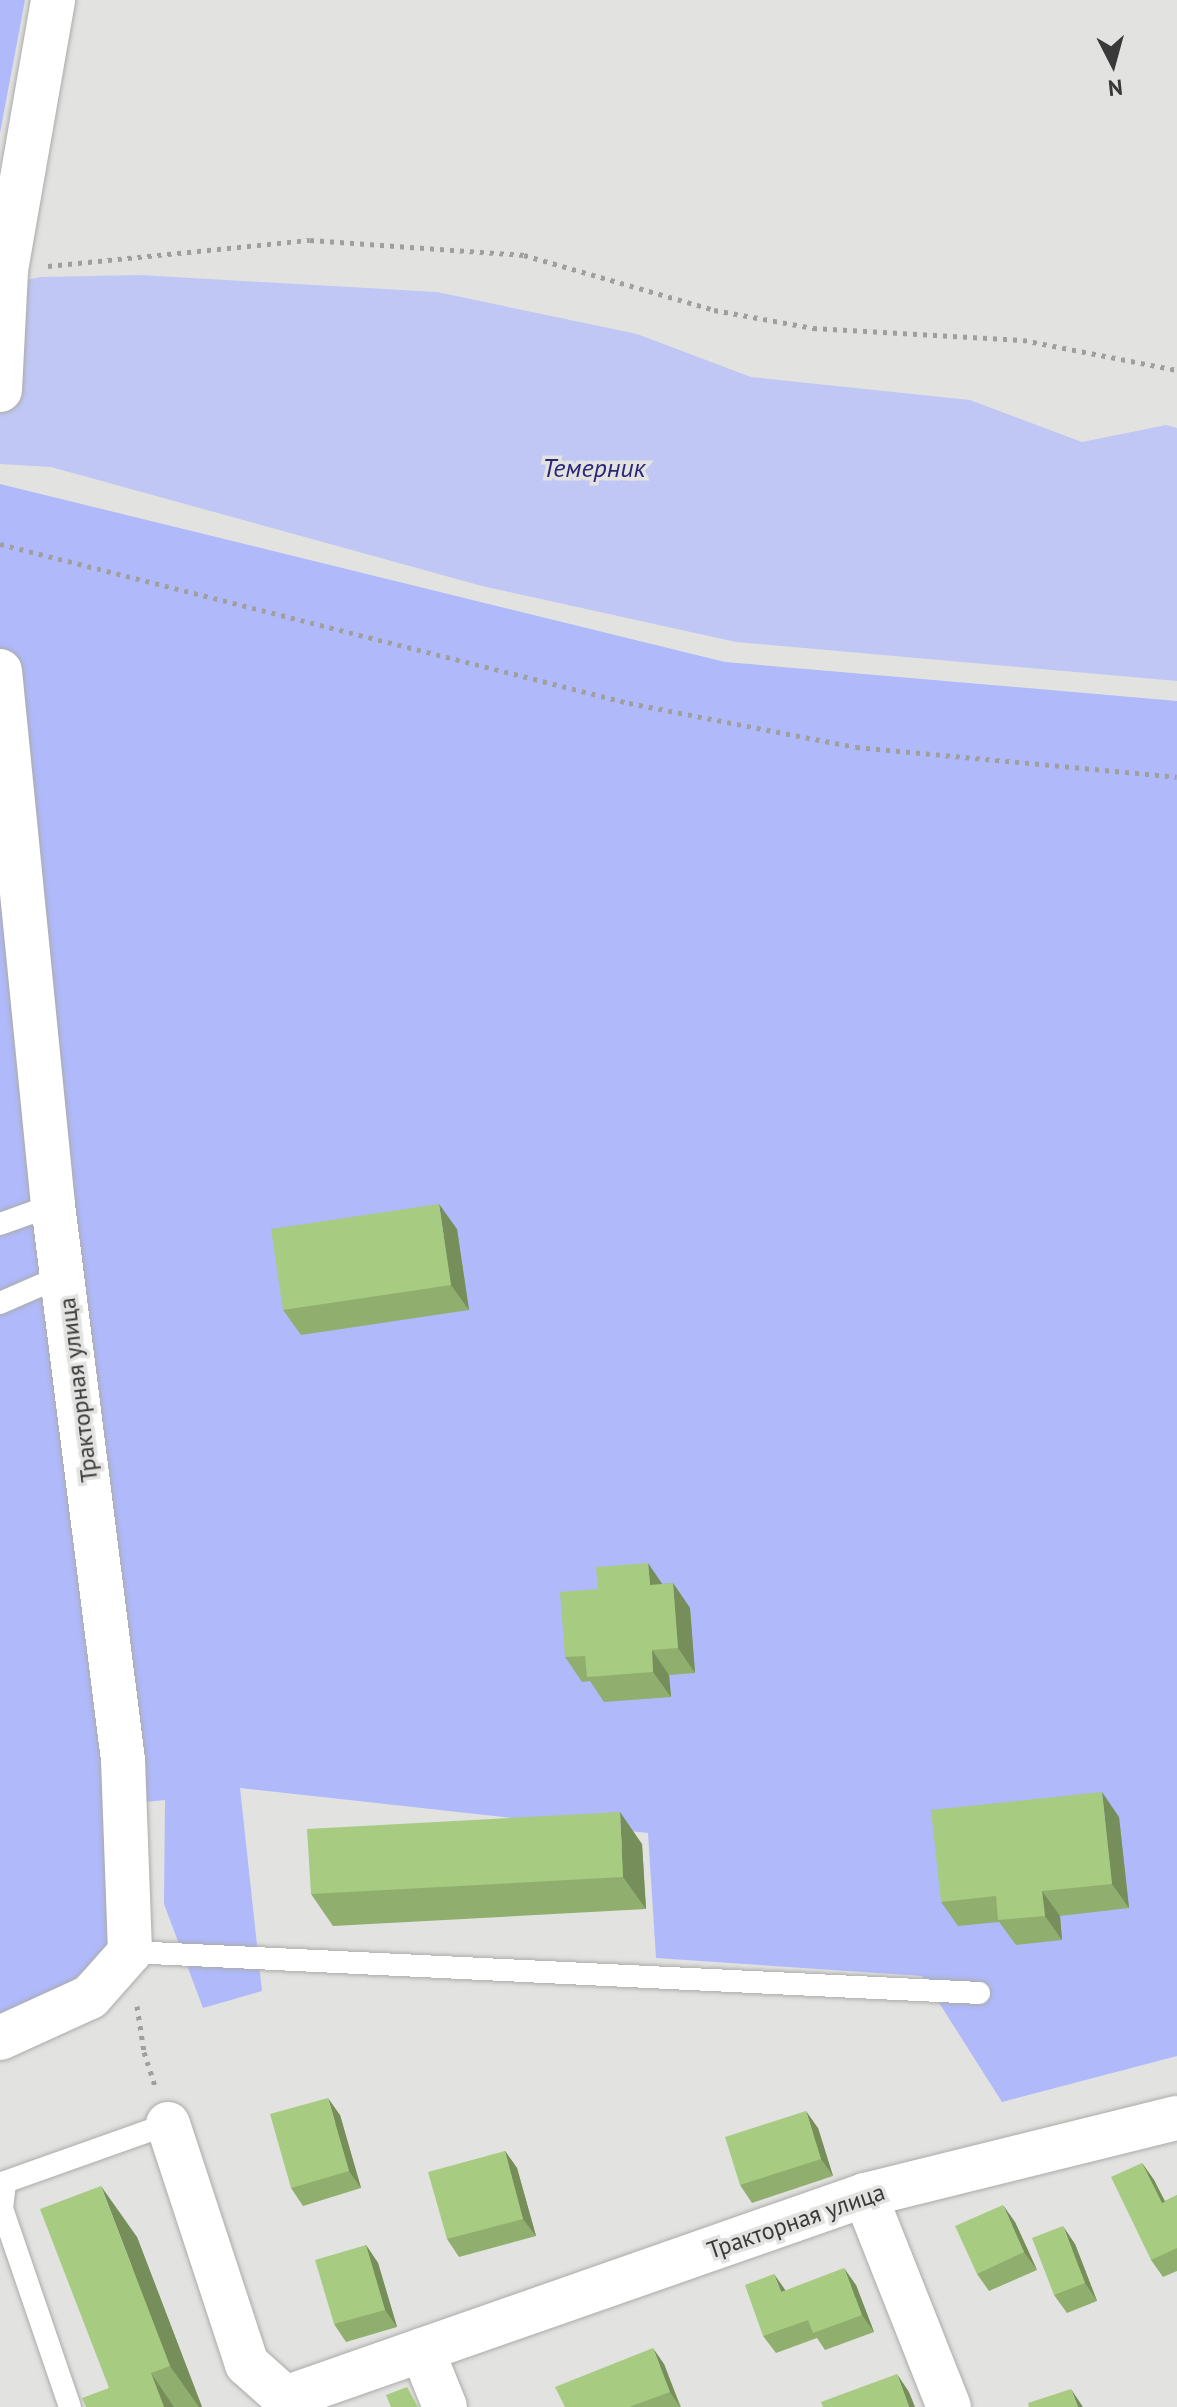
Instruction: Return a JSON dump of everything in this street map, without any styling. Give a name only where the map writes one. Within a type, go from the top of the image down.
[{"type":"street","points":[[0,390],[6,274],[53,0]]},
{"type":"street","name":"Тракторная улица","points":[[0,671],[53,1205],[123,1760],[130,1952]]},
{"type":"street","points":[[0,2038],[90,1997],[130,1952]]},
{"type":"street","name":"Тракторная улица","points":[[168,2124],[247,2364],[285,2398],[865,2195],[1177,2118]]},
{"type":"street","points":[[865,2195],[949,2407]]},
{"type":"street","points":[[422,2350],[445,2407]]},
{"type":"lane","points":[[0,1224],[53,1205]]},
{"type":"lane","points":[[0,1303],[64,1275]]},
{"type":"lane","points":[[130,1952],[979,1993]]},
{"type":"lane","points":[[70,2407],[2,2208],[5,2182],[168,2124]]},
{"type":"path","points":[[6,274],[310,240],[524,255],[714,310],[813,328],[1023,340],[1177,370]]},
{"type":"path","points":[[0,544],[629,703],[856,747],[1177,777]]},
{"type":"path","points":[[130,1952],[144,2052],[168,2124]]},
{"type":"shaded area","points":[[0,0],[25,0],[0,133]]},
{"type":"shaded area","points":[[0,484],[725,662],[1177,701],[1177,2056],[1002,2102],[922,1976],[656,1958],[648,1833],[240,1788],[262,1991],[203,2008],[164,1904],[165,1800],[106,1806],[107,1952],[35,2011],[0,2025]]},
{"type":"water","name":"Темерник","points":[[140,275],[437,292],[637,334],[751,377],[970,400],[1082,442],[1166,425],[1177,428],[1177,681],[736,642],[482,586],[51,467],[0,464],[0,286],[40,277]]},
{"type":"building","points":[[439,1204],[451,1285],[283,1310],[271,1229]]},
{"type":"building","points":[[648,1563],[650,1585],[673,1583],[678,1648],[652,1650],[653,1672],[587,1677],[585,1656],[565,1657],[560,1592],[598,1589],[596,1567]]},
{"type":"building","points":[[1102,1792],[1112,1884],[1042,1891],[1045,1916],[998,1920],[996,1896],[941,1902],[931,1810]]},
{"type":"building","points":[[620,1812],[623,1877],[311,1894],[307,1829]]},
{"type":"building","points":[[328,2098],[349,2171],[291,2188],[270,2114]]},
{"type":"building","points":[[806,2111],[821,2159],[740,2185],[725,2137]]},
{"type":"building","points":[[505,2151],[523,2219],[447,2239],[428,2172]]},
{"type":"building","points":[[1142,2163],[1162,2203],[1177,2195],[1177,2248],[1151,2260],[1111,2177]]},
{"type":"building","points":[[101,2186],[170,2366],[151,2373],[164,2407],[86,2407],[82,2398],[109,2388],[40,2209]]},
{"type":"building","points":[[1003,2205],[1024,2252],[977,2274],[955,2226]]},
{"type":"building","points":[[1063,2226],[1085,2283],[1054,2295],[1032,2238]]},
{"type":"building","points":[[366,2245],[385,2310],[334,2324],[315,2260]]},
{"type":"building","points":[[844,2268],[862,2315],[813,2333],[808,2320],[763,2336],[745,2285],[774,2274],[781,2292]]},
{"type":"building","points":[[653,2348],[670,2392],[629,2407],[565,2407],[555,2387]]},
{"type":"building","points":[[897,2374],[909,2407],[823,2407],[821,2402]]},
{"type":"building","points":[[407,2387],[418,2407],[391,2407],[386,2395]]},
{"type":"building","points":[[1071,2389],[1078,2407],[1029,2407],[1028,2403]]}]
